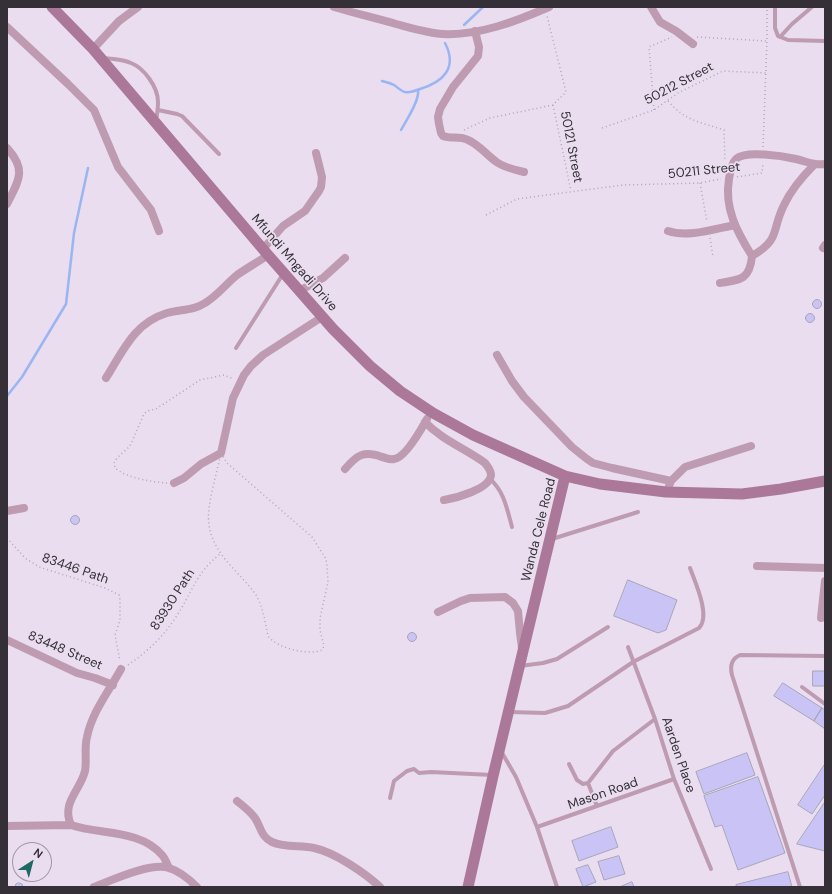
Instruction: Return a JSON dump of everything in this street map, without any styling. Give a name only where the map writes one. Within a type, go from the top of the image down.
[{"type":"street","name":"Mfundi Mngadi Drive","points":[[52,7],[101,58],[283,273],[322,317],[370,366],[400,391],[430,411],[473,435],[566,476]]},
{"type":"street","points":[[93,49],[119,21],[138,7]]},
{"type":"street","points":[[334,7],[357,10],[424,32],[445,34],[476,31],[515,20],[547,8]]},
{"type":"street","points":[[651,7],[660,22],[693,44]]},
{"type":"street","points":[[7,27],[94,110],[118,167],[151,210],[159,231]]},
{"type":"street","points":[[476,31],[479,47],[478,56],[447,96],[438,117],[439,129],[443,136],[462,138],[471,142],[482,149],[493,160],[506,168],[524,172]]},
{"type":"street","points":[[7,148],[20,168],[19,180],[7,204]]},
{"type":"street","points":[[106,378],[130,338],[136,331],[157,316],[169,312],[195,308],[206,303],[265,252],[283,226],[304,211],[321,187],[322,177],[316,153]]},
{"type":"street","points":[[720,283],[734,281],[746,276],[750,269],[752,256],[735,225],[728,200],[729,178],[732,165],[737,158],[744,155],[763,154],[789,157],[814,165],[825,164]]},
{"type":"street","points":[[752,256],[772,240],[783,206],[796,185],[814,165]]},
{"type":"street","points":[[668,231],[676,234],[735,225]]},
{"type":"street","points":[[299,291],[322,278],[345,258]]},
{"type":"street","points":[[174,483],[184,478],[201,464],[221,453],[228,417],[238,387],[244,375],[251,366],[263,355],[322,317]]},
{"type":"street","points":[[496,355],[512,382],[524,397],[572,446],[587,459],[594,463],[612,468],[670,481]]},
{"type":"street","points":[[345,469],[354,459],[366,453],[376,454],[393,460],[397,458],[404,453],[425,422],[430,411]]},
{"type":"street","points":[[425,422],[446,440],[485,463],[490,469],[491,473],[490,478],[484,485],[474,491],[444,500]]},
{"type":"street","points":[[666,492],[670,481],[680,471],[689,466],[751,446]]},
{"type":"street","name":"Wanda Cele Road","points":[[468,887],[493,776],[566,476],[600,484],[666,492],[742,494],[825,481]]},
{"type":"street","points":[[7,511],[24,508]]},
{"type":"street","points":[[757,566],[825,568]]},
{"type":"street","points":[[821,618],[825,581]]},
{"type":"street","points":[[438,612],[470,598],[505,597],[513,603],[518,611],[523,653]]},
{"type":"street","name":"83448 Street","points":[[7,640],[77,673],[113,685]]},
{"type":"street","points":[[71,825],[68,807],[85,770],[87,736],[94,714],[113,685],[121,669]]},
{"type":"street","points":[[237,801],[254,816],[266,838],[284,846],[303,846],[326,851],[346,862],[380,887]]},
{"type":"street","points":[[7,826],[71,825],[80,828],[118,834],[143,841],[162,855],[169,868],[198,887]]},
{"type":"street","points":[[94,887],[146,869],[156,867],[169,868]]},
{"type":"lane","points":[[776,7],[776,28],[778,36],[788,40],[825,41]]},
{"type":"lane","points":[[780,37],[792,24],[812,7]]},
{"type":"lane","points":[[101,58],[124,60],[138,67],[150,80],[155,87],[159,101],[156,123]]},
{"type":"lane","points":[[158,110],[182,116],[219,154]]},
{"type":"lane","points":[[236,348],[283,273]]},
{"type":"lane","points":[[490,478],[496,484],[503,496],[512,527]]},
{"type":"lane","points":[[550,540],[638,512]]},
{"type":"lane","points":[[509,712],[545,714],[568,706],[633,662],[694,631],[702,625],[704,619],[701,601],[690,568]]},
{"type":"lane","points":[[520,666],[543,663],[557,659],[608,627]]},
{"type":"lane","name":"Aarden Place","points":[[628,647],[655,719],[674,779],[711,869]]},
{"type":"lane","points":[[800,887],[732,676],[731,665],[734,659],[740,655],[825,656]]},
{"type":"lane","points":[[802,686],[825,704]]},
{"type":"lane","points":[[569,764],[577,780],[583,784],[588,783],[613,751],[655,719]]},
{"type":"lane","points":[[500,750],[516,777],[537,827],[557,887]]},
{"type":"lane","points":[[390,798],[394,782],[407,771],[414,769],[419,773],[431,772],[493,776]]},
{"type":"lane","name":"Mason Road","points":[[537,827],[674,779]]},
{"type":"lane","points":[[588,783],[597,806]]},
{"type":"path","name":"50211 Street","points":[[486,215],[517,199],[623,185],[700,183],[762,173],[767,7]]},
{"type":"path","points":[[461,132],[490,118],[553,106],[566,92],[547,8]]},
{"type":"path","points":[[654,110],[649,47],[675,36],[767,41]]},
{"type":"path","name":"50212 Street","points":[[602,128],[654,110],[678,93],[723,71],[766,73]]},
{"type":"path","points":[[668,101],[674,109],[686,118],[724,130],[725,165]]},
{"type":"path","name":"50121 Street","points":[[553,106],[571,191]]},
{"type":"path","points":[[700,183],[713,257]]},
{"type":"path","points":[[174,483],[154,482],[125,475],[115,468],[114,463],[116,458],[130,446],[144,414],[147,411],[156,409],[194,383],[205,379],[224,376],[230,378],[238,387]]},
{"type":"path","points":[[221,453],[227,463],[312,537],[326,559],[328,582],[320,618],[320,630],[324,646],[322,650],[318,652],[301,652],[281,646],[270,639],[256,596],[220,554],[212,538],[208,512],[221,453]]},
{"type":"path","name":"83446 Path","points":[[7,538],[25,558],[39,567],[105,588],[119,595],[120,620],[116,635],[121,669]]},
{"type":"path","name":"83930 Path","points":[[121,669],[153,645],[176,616],[194,583],[208,563],[220,554]]},
{"type":"building","points":[[815,300],[819,300],[821,304],[819,308],[815,308],[813,306],[813,302]]},
{"type":"building","points":[[808,314],[812,314],[814,318],[812,322],[808,322],[806,320],[806,316]]},
{"type":"building","points":[[73,516],[77,516],[79,520],[77,524],[73,524],[71,522],[71,518]]},
{"type":"building","points":[[628,580],[677,600],[666,630],[658,633],[614,616]]},
{"type":"building","points":[[410,633],[414,633],[416,637],[414,641],[410,641],[408,639],[408,635]]},
{"type":"building","points":[[813,671],[825,671],[825,686],[813,686]]},
{"type":"building","points":[[783,683],[822,708],[814,721],[774,696]]},
{"type":"building","points":[[822,708],[825,710],[825,729],[814,721]]},
{"type":"building","points":[[747,753],[755,775],[704,794],[696,772]]},
{"type":"building","points":[[825,764],[825,795],[812,814],[798,805]]},
{"type":"building","points":[[758,777],[785,853],[738,870],[722,825],[715,827],[704,796]]},
{"type":"building","points":[[825,802],[825,851],[797,844]]},
{"type":"building","points":[[611,827],[618,847],[579,861],[572,841]]},
{"type":"building","points":[[619,856],[625,874],[604,880],[598,862]]},
{"type":"building","points":[[588,865],[596,882],[583,887],[576,869]]},
{"type":"building","points":[[788,872],[792,887],[736,887],[736,885]]},
{"type":"building","points":[[632,882],[634,887],[620,887]]},
{"type":"building","points":[[16,884],[22,884],[23,887],[15,887]]},
{"type":"waterway","points":[[464,25],[483,7]]},
{"type":"waterway","points":[[382,81],[392,84],[405,92],[411,92],[435,82],[446,73],[449,67],[449,52],[445,43]]},
{"type":"waterway","points":[[401,130],[415,105],[418,90]]},
{"type":"waterway","points":[[7,396],[22,377],[66,304],[74,233],[88,168]]}]
